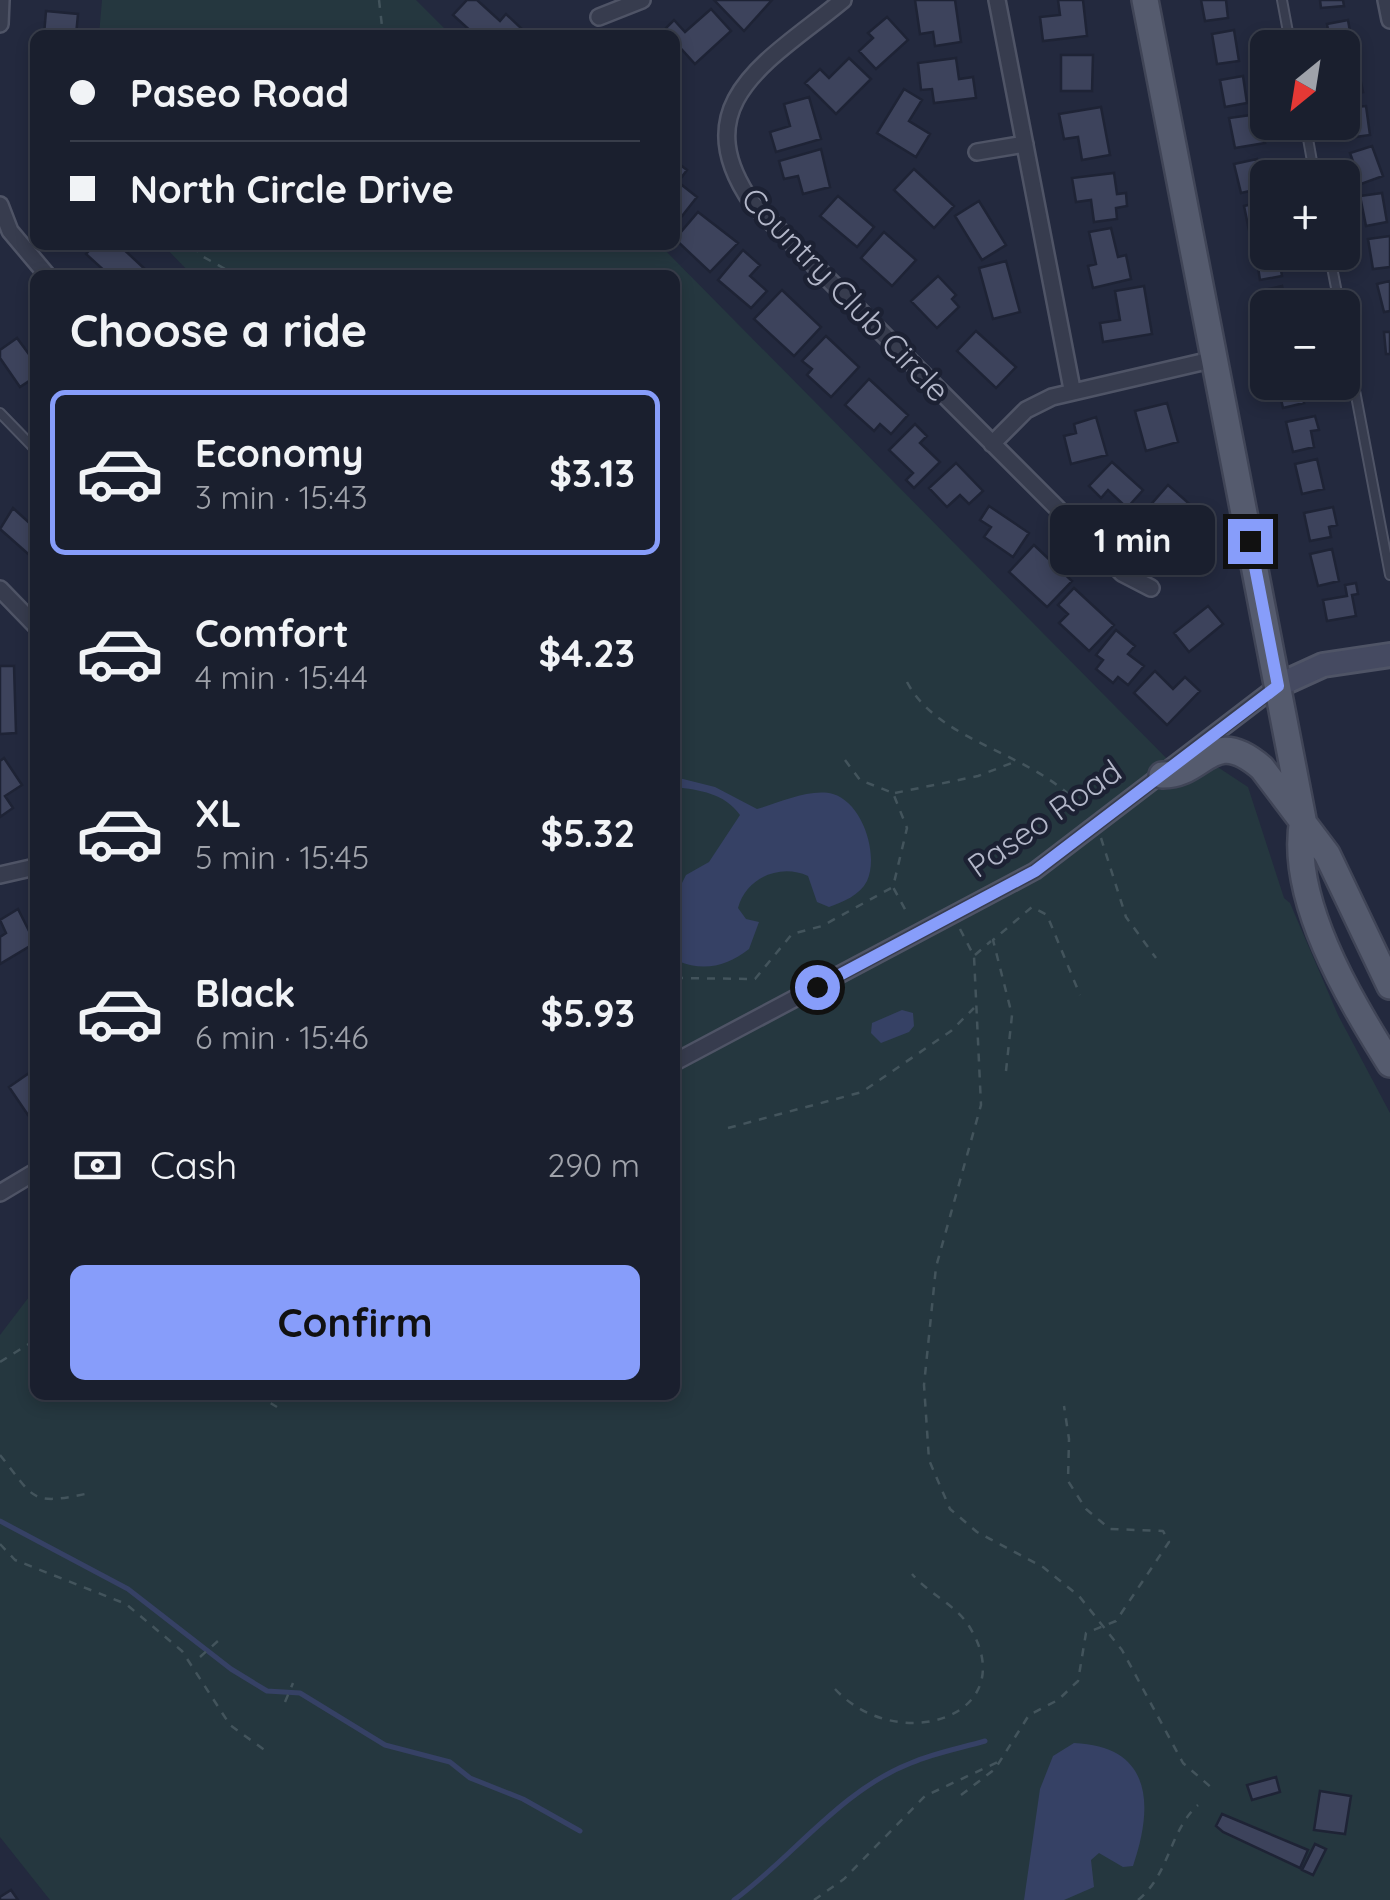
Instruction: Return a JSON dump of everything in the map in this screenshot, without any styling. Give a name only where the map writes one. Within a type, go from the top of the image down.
[{"type":"main road","points":[[1145,0],[1303,820],[1298,845],[1301,876],[1341,980],[1390,1064]]},
{"type":"main road","points":[[1162,775],[1176,775],[1211,751],[1236,752],[1262,768],[1278,794],[1328,854],[1390,986]]},
{"type":"street","points":[[0,24],[1,0]]},
{"type":"street","points":[[599,16],[642,0]]},
{"type":"street","name":"Country Club Circle","points":[[842,0],[742,87],[727,120],[726,153],[752,203],[1122,574],[1151,588]]},
{"type":"street","points":[[997,0],[1072,389]]},
{"type":"street","points":[[1386,0],[1390,20]]},
{"type":"street","points":[[977,152],[1025,144]]},
{"type":"street","points":[[0,205],[10,232],[43,270]]},
{"type":"street","points":[[992,444],[1026,410],[1072,389],[1215,359]]},
{"type":"street","points":[[0,590],[30,620]]},
{"type":"street","name":"Paseo Road","points":[[680,1059],[954,918],[1035,871],[1278,686],[1322,665],[1390,655]]},
{"type":"street","points":[[0,876],[30,868]]},
{"type":"street","points":[[0,1193],[30,1175]]},
{"type":"lane","points":[[1282,0],[1288,30]]},
{"type":"lane","points":[[1357,400],[1390,575]]},
{"type":"lane","points":[[0,413],[30,444]]},
{"type":"path","points":[[379,0],[382,30]]},
{"type":"path","points":[[197,250],[227,270]]},
{"type":"path","points":[[907,682],[920,706],[952,729],[1021,760],[1073,797],[1095,823],[1126,917],[1156,958]]},
{"type":"path","points":[[845,760],[860,780],[894,793],[978,776],[1021,760]]},
{"type":"path","points":[[894,793],[907,828],[894,887],[907,913]]},
{"type":"path","points":[[680,978],[755,979],[792,934],[822,926],[894,887]]},
{"type":"path","points":[[974,956],[1032,908],[1047,915],[1080,995]]},
{"type":"path","points":[[954,918],[974,956],[981,1105],[936,1267],[924,1385],[929,1460],[950,1509],[977,1532],[1043,1567],[1079,1596],[1122,1650],[1183,1764],[1213,1789]]},
{"type":"path","points":[[992,940],[1012,1015],[1006,1070]]},
{"type":"path","points":[[728,1128],[862,1092],[951,1031],[974,1007]]},
{"type":"path","points":[[0,1362],[30,1343]]},
{"type":"path","points":[[265,1400],[277,1407]]},
{"type":"path","points":[[961,1795],[1000,1762],[1029,1715],[1058,1700],[1078,1682],[1086,1633],[1105,1629],[1116,1621],[1169,1542],[1162,1531],[1110,1529],[1086,1509],[1068,1480],[1069,1439],[1064,1406]]},
{"type":"path","points":[[0,1456],[33,1497],[47,1502],[85,1494]]},
{"type":"path","points":[[0,1544],[14,1560],[126,1604],[182,1652],[230,1725],[270,1754]]},
{"type":"path","points":[[835,1689],[854,1709],[894,1722],[920,1725],[966,1708],[978,1686],[982,1662],[970,1627],[912,1574]]},
{"type":"path","points":[[200,1657],[219,1640]]},
{"type":"path","points":[[286,1702],[293,1683]]},
{"type":"path","points":[[814,1900],[844,1879],[924,1796],[1000,1762]]},
{"type":"path","points":[[1138,1900],[1158,1877],[1184,1818],[1198,1805]]},
{"type":"shaded area","points":[[102,0],[416,0],[446,30],[99,30]]},
{"type":"shaded area","points":[[168,250],[665,250],[1183,775],[1207,760],[1248,787],[1284,898],[1290,903],[1338,1015],[1390,1113],[1390,1900],[50,1900],[0,1837],[0,1335],[30,1296],[30,1400],[680,1400],[680,270],[187,270]]},
{"type":"water","points":[[680,778],[715,787],[757,809],[815,793],[844,799],[866,831],[871,858],[867,881],[856,894],[829,907],[817,902],[808,876],[786,871],[766,876],[748,889],[738,908],[746,919],[759,922],[749,949],[715,966],[680,962],[680,887],[686,875],[709,862],[740,815],[719,797],[680,788]]},
{"type":"water","points":[[902,1010],[913,1013],[914,1026],[909,1032],[881,1043],[871,1033],[872,1023]]},
{"type":"water","points":[[1074,1743],[1119,1755],[1141,1783],[1144,1821],[1133,1866],[1123,1867],[1099,1853],[1091,1860],[1094,1887],[1064,1900],[1024,1900],[1040,1789],[1053,1756]]},
{"type":"building","points":[[467,0],[477,0],[500,21],[506,14],[522,29],[470,30],[453,15]]},
{"type":"building","points":[[714,0],[772,0],[744,31]]},
{"type":"building","points":[[915,0],[955,0],[961,42],[935,46],[933,32],[920,34]]},
{"type":"building","points":[[1058,0],[1083,0],[1087,36],[1043,41],[1040,17],[1060,15]]},
{"type":"building","points":[[1201,0],[1226,0],[1228,18],[1205,21]]},
{"type":"building","points":[[1320,0],[1343,0],[1344,6],[1321,8]]},
{"type":"building","points":[[711,9],[731,31],[695,64],[680,48],[680,30],[664,30],[674,20],[685,32]]},
{"type":"building","points":[[46,11],[78,14],[76,30],[44,30]]},
{"type":"building","points":[[887,17],[908,40],[876,69],[859,51],[873,38],[868,33]]},
{"type":"building","points":[[1348,20],[1350,30],[1328,30],[1327,24]]},
{"type":"building","points":[[1234,30],[1239,61],[1217,64],[1212,34]]},
{"type":"building","points":[[1061,55],[1093,55],[1092,91],[1061,91]]},
{"type":"building","points":[[849,58],[871,79],[836,114],[805,83],[820,69],[829,78]]},
{"type":"building","points":[[956,58],[959,79],[973,77],[976,98],[934,103],[932,89],[921,90],[918,63]]},
{"type":"building","points":[[1243,76],[1247,103],[1225,107],[1220,80]]},
{"type":"building","points":[[904,89],[922,100],[909,121],[930,134],[916,157],[877,133]]},
{"type":"building","points":[[809,97],[821,139],[776,152],[770,132],[790,126],[784,104]]},
{"type":"building","points":[[1366,106],[1370,135],[1360,136],[1360,107]]},
{"type":"building","points":[[1101,107],[1110,155],[1082,160],[1078,137],[1064,139],[1059,114]]},
{"type":"building","points":[[1250,115],[1250,140],[1265,143],[1235,148],[1229,118]]},
{"type":"building","points":[[1372,146],[1383,176],[1361,184],[1360,160],[1352,160],[1350,153]]},
{"type":"building","points":[[821,149],[830,187],[803,194],[798,176],[784,179],[779,161]]},
{"type":"building","points":[[1250,161],[1250,191],[1241,193],[1234,164]]},
{"type":"building","points":[[914,169],[954,206],[934,228],[894,190]]},
{"type":"building","points":[[1114,173],[1117,194],[1126,193],[1127,206],[1116,208],[1117,219],[1094,222],[1091,200],[1076,202],[1072,178]]},
{"type":"building","points":[[680,184],[697,197],[680,219]]},
{"type":"building","points":[[1382,193],[1387,222],[1366,226],[1360,196]]},
{"type":"building","points":[[838,196],[874,227],[857,247],[820,216]]},
{"type":"building","points":[[979,201],[1006,245],[982,260],[955,216]]},
{"type":"building","points":[[1250,205],[1250,235],[1244,206]]},
{"type":"building","points":[[698,212],[738,243],[710,272],[680,244],[680,233]]},
{"type":"building","points":[[1111,228],[1118,257],[1126,255],[1131,279],[1093,288],[1088,266],[1096,264],[1089,232]]},
{"type":"building","points":[[884,232],[916,260],[892,286],[861,258]]},
{"type":"building","points":[[1390,236],[1390,267],[1373,269],[1368,239]]},
{"type":"building","points":[[90,250],[124,250],[146,270],[104,270],[86,254]]},
{"type":"building","points":[[743,250],[760,265],[750,276],[767,291],[751,308],[718,280]]},
{"type":"building","points":[[1006,261],[1020,312],[993,319],[979,268]]},
{"type":"building","points":[[1258,270],[1281,270],[1282,276],[1260,280]]},
{"type":"building","points":[[938,276],[956,295],[952,299],[959,307],[937,328],[911,301]]},
{"type":"building","points":[[1390,281],[1390,311],[1384,312],[1377,284]]},
{"type":"building","points":[[1144,286],[1152,334],[1103,342],[1100,323],[1120,320],[1115,291]]},
{"type":"building","points":[[782,290],[821,327],[794,356],[754,319]]},
{"type":"building","points":[[976,331],[1016,367],[996,388],[957,351]]},
{"type":"building","points":[[1384,332],[1390,332],[1390,354],[1386,354]]},
{"type":"building","points":[[826,336],[859,367],[831,397],[807,375],[812,369],[802,361]]},
{"type":"building","points":[[17,338],[30,356],[30,380],[20,387],[0,358],[0,350]]},
{"type":"building","points":[[869,379],[908,415],[891,434],[880,424],[874,431],[845,405]]},
{"type":"building","points":[[1281,400],[1303,400],[1304,403],[1283,408]]},
{"type":"building","points":[[1167,403],[1178,442],[1146,451],[1135,411]]},
{"type":"building","points":[[1315,416],[1319,430],[1311,431],[1314,447],[1293,452],[1286,422]]},
{"type":"building","points":[[1096,417],[1107,455],[1071,464],[1064,436],[1076,433],[1074,424]]},
{"type":"building","points":[[915,424],[927,436],[920,443],[940,462],[914,488],[906,480],[913,473],[889,450]]},
{"type":"building","points":[[1317,459],[1324,489],[1302,494],[1295,464]]},
{"type":"building","points":[[1112,462],[1143,490],[1127,508],[1108,490],[1101,498],[1089,486]]},
{"type":"building","points":[[956,463],[983,491],[969,504],[960,495],[947,507],[929,488]]},
{"type":"building","points":[[1168,485],[1203,516],[1179,542],[1167,531],[1162,537],[1140,517]]},
{"type":"building","points":[[989,506],[1029,533],[1013,557],[984,537],[991,527],[980,520]]},
{"type":"building","points":[[1333,507],[1337,525],[1329,527],[1331,537],[1310,541],[1304,513]]},
{"type":"building","points":[[13,508],[30,523],[30,556],[0,529]]},
{"type":"building","points":[[1034,545],[1072,581],[1047,607],[1009,572]]},
{"type":"building","points":[[1332,549],[1339,581],[1318,586],[1310,554]]},
{"type":"building","points":[[1356,583],[1358,594],[1352,595],[1356,616],[1327,621],[1323,600],[1347,596],[1345,585]]},
{"type":"building","points":[[1074,588],[1114,625],[1089,651],[1059,623],[1068,614],[1058,605]]},
{"type":"building","points":[[1208,606],[1223,624],[1189,652],[1174,633]]},
{"type":"building","points":[[1116,630],[1135,646],[1128,654],[1144,666],[1128,685],[1118,677],[1113,683],[1096,669],[1103,660],[1096,655]]},
{"type":"building","points":[[0,666],[14,666],[16,733],[0,734]]},
{"type":"building","points":[[1155,671],[1173,689],[1185,677],[1200,691],[1167,725],[1134,693]]},
{"type":"building","points":[[4,758],[22,785],[5,796],[13,808],[0,817],[0,761]]},
{"type":"building","points":[[18,909],[30,933],[30,946],[0,964],[0,937],[6,933],[0,920]]},
{"type":"building","points":[[30,1072],[30,1114],[28,1115],[9,1087]]},
{"type":"building","points":[[1276,1777],[1280,1792],[1252,1800],[1247,1785]]},
{"type":"building","points":[[1320,1791],[1351,1796],[1345,1834],[1314,1830]]},
{"type":"building","points":[[1222,1814],[1308,1850],[1300,1868],[1223,1832],[1216,1826]]},
{"type":"building","points":[[1315,1844],[1326,1849],[1313,1875],[1302,1870]]},
{"type":"building","points":[[11,1890],[18,1900],[0,1900],[0,1897]]},
{"type":"waterway","points":[[0,1521],[128,1589],[231,1669],[267,1691],[300,1693],[385,1745],[450,1762],[470,1778],[523,1799],[580,1831]]},
{"type":"waterway","points":[[734,1900],[862,1790],[920,1759],[985,1741]]},
{"type":"route","points":[[817,987],[954,918],[1035,871],[1278,686],[1250,541]]}]
